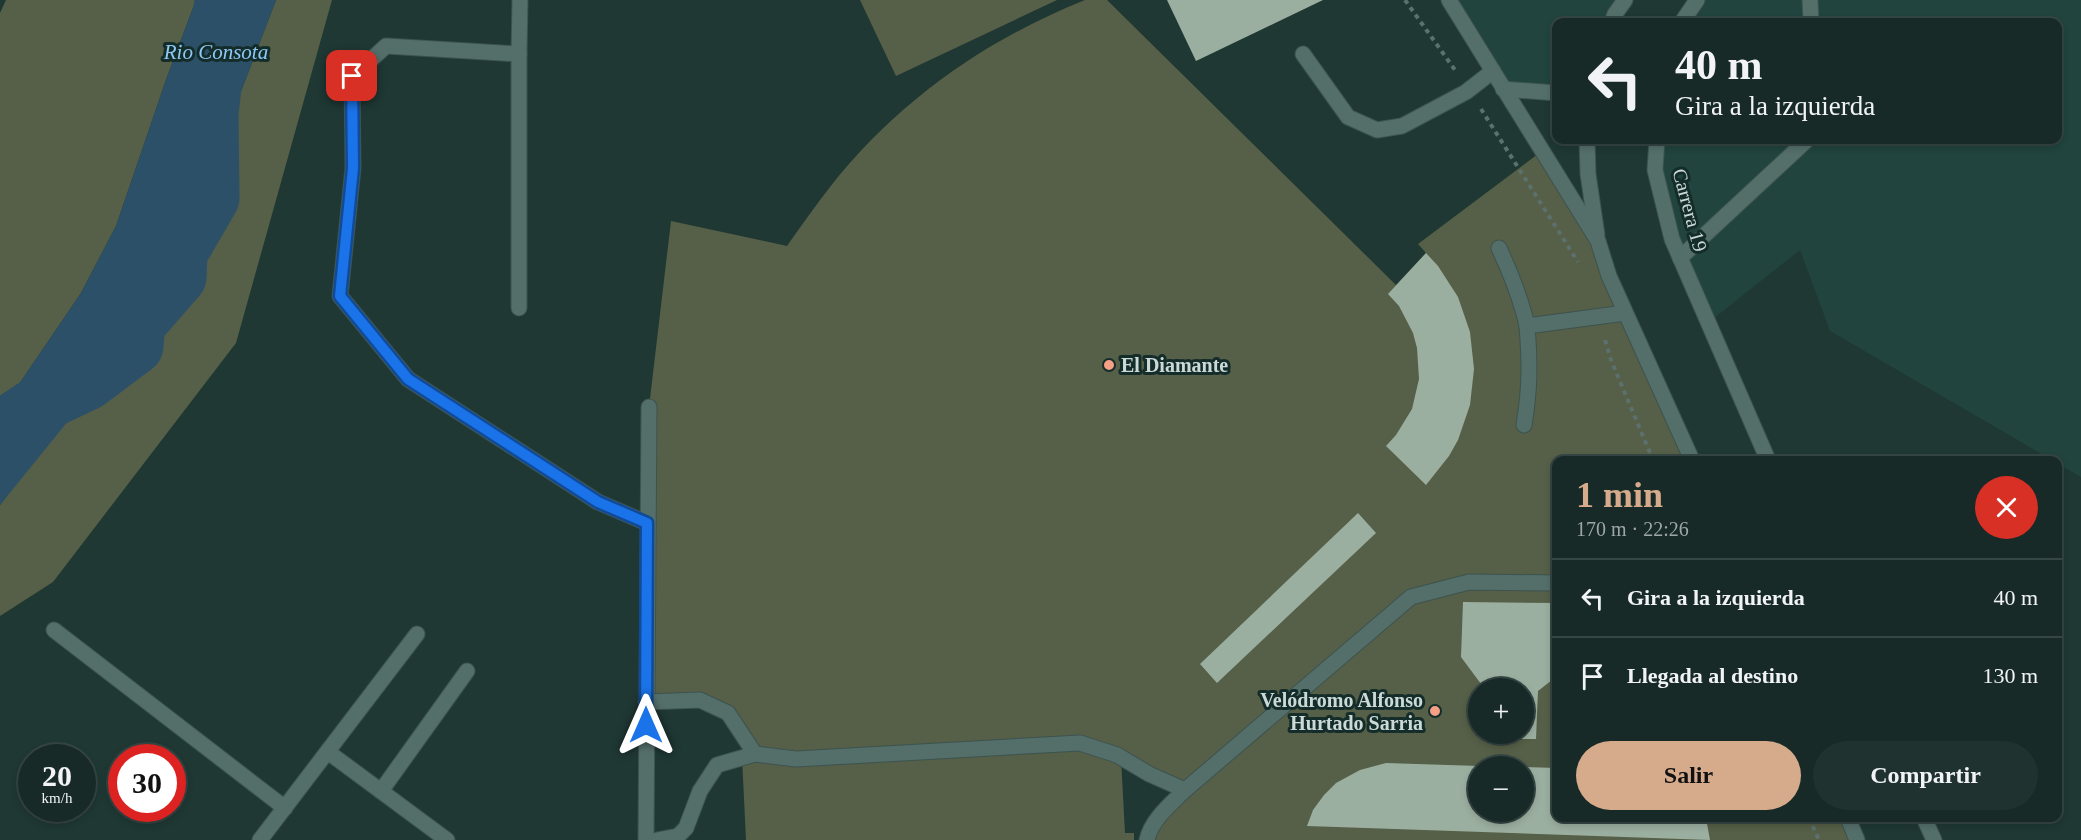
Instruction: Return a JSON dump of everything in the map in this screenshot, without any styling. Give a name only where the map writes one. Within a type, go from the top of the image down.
[{"type":"street","points":[[519,308],[520,0]]},
{"type":"street","points":[[1449,0],[1598,241]]},
{"type":"street","points":[[1614,18],[1625,0]]},
{"type":"street","points":[[1685,18],[1697,0]]},
{"type":"street","points":[[1810,0],[1811,18]]},
{"type":"street","points":[[519,54],[386,46],[352,76],[353,168],[340,296],[408,379],[598,502],[647,523]]},
{"type":"street","points":[[1304,54],[1348,117],[1377,130],[1402,126],[1469,90],[1492,71]]},
{"type":"street","points":[[1503,89],[1552,93]]},
{"type":"street","points":[[1587,144],[1588,174],[1598,241],[1609,276],[1690,456]]},
{"type":"street","name":"Carrera 19","points":[[1657,144],[1655,170],[1672,239],[1766,456]]},
{"type":"street","points":[[1680,258],[1803,144]]},
{"type":"street","points":[[1499,248],[1514,279],[1527,326],[1530,360],[1524,425]]},
{"type":"street","points":[[1527,326],[1625,313]]},
{"type":"street","points":[[646,840],[649,407]]},
{"type":"street","points":[[1147,840],[1148,832],[1163,812],[1185,790],[1411,597],[1469,582],[1552,583]]},
{"type":"street","points":[[54,630],[285,808]]},
{"type":"street","points":[[260,840],[417,634]]},
{"type":"street","points":[[381,791],[467,671]]},
{"type":"street","points":[[646,702],[700,700],[719,708],[728,713],[755,754]]},
{"type":"street","points":[[657,840],[678,836],[686,828],[700,791],[717,765],[755,754],[796,759],[1080,743],[1117,755],[1149,774],[1185,790]]},
{"type":"street","points":[[327,752],[447,840]]},
{"type":"street","points":[[1850,822],[1857,840]]},
{"type":"street","points":[[1926,822],[1934,840]]},
{"type":"path","points":[[1405,0],[1469,90],[1579,263]]},
{"type":"path","points":[[1597,316],[1611,360],[1651,456]]},
{"type":"path","points":[[1811,822],[1819,840]]},
{"type":"shaded area","points":[[6,0],[196,0],[116,226],[81,293],[0,412],[0,13]]},
{"type":"shaded area","points":[[276,0],[332,0],[236,343],[53,582],[0,616],[0,505],[137,324],[179,253]]},
{"type":"shaded area","points":[[860,0],[1057,0],[896,76]]},
{"type":"shaded area","points":[[1085,0],[1107,0],[1396,285],[1426,253],[1418,244],[1542,151],[1598,241],[1690,456],[1552,456],[1552,822],[1850,822],[1857,840],[1149,840],[1184,790],[1121,758],[1125,833],[1134,833],[1134,840],[746,840],[742,757],[764,756],[728,713],[700,700],[646,702],[649,407],[671,221],[787,246],[824,194],[856,156],[914,101],[978,54],[1012,34]]},
{"type":"shaded area","points":[[1449,0],[1625,0],[1614,18],[1552,18],[1552,93],[1503,89]]},
{"type":"shaded area","points":[[1697,0],[2081,0],[2081,477],[2062,466],[2062,456],[2045,456],[1830,331],[1800,250],[1708,323],[1672,239],[1658,144],[2062,144],[2062,18],[1685,18]]},
{"type":"water","name":"Rio Consota","points":[[196,0],[276,0],[179,253],[137,324],[77,410],[0,505],[0,412],[81,293],[116,226]]},
{"type":"building","points":[[1167,0],[1323,0],[1196,61]]},
{"type":"building","points":[[1426,253],[1438,266],[1458,297],[1470,332],[1474,369],[1470,405],[1458,440],[1449,456],[1426,485],[1386,446],[1396,435],[1412,409],[1419,379],[1417,348],[1413,333],[1399,306],[1388,294]]},
{"type":"building","points":[[1358,513],[1376,533],[1217,683],[1200,664]]},
{"type":"building","points":[[1463,602],[1552,603],[1552,680],[1538,691],[1536,739],[1534,739],[1534,678],[1477,678],[1461,657]]},
{"type":"building","points":[[1386,763],[1468,766],[1468,822],[1534,822],[1534,767],[1552,768],[1552,822],[1707,822],[1710,840],[1307,826],[1313,810],[1336,783],[1360,770]]},
{"type":"waterway","points":[[0,430],[34,407],[87,382],[135,346],[137,324],[178,277],[179,253],[211,198],[210,113],[223,0]]},
{"type":"place","name":"El Diamante","points":[[1109,365]]},
{"type":"place","name":"Velódromo Alfonso Hurtado Sarria","points":[[1435,711]]},
{"type":"route","points":[[352,76],[353,168],[340,296],[408,379],[598,502],[647,523],[646,725]]}]
